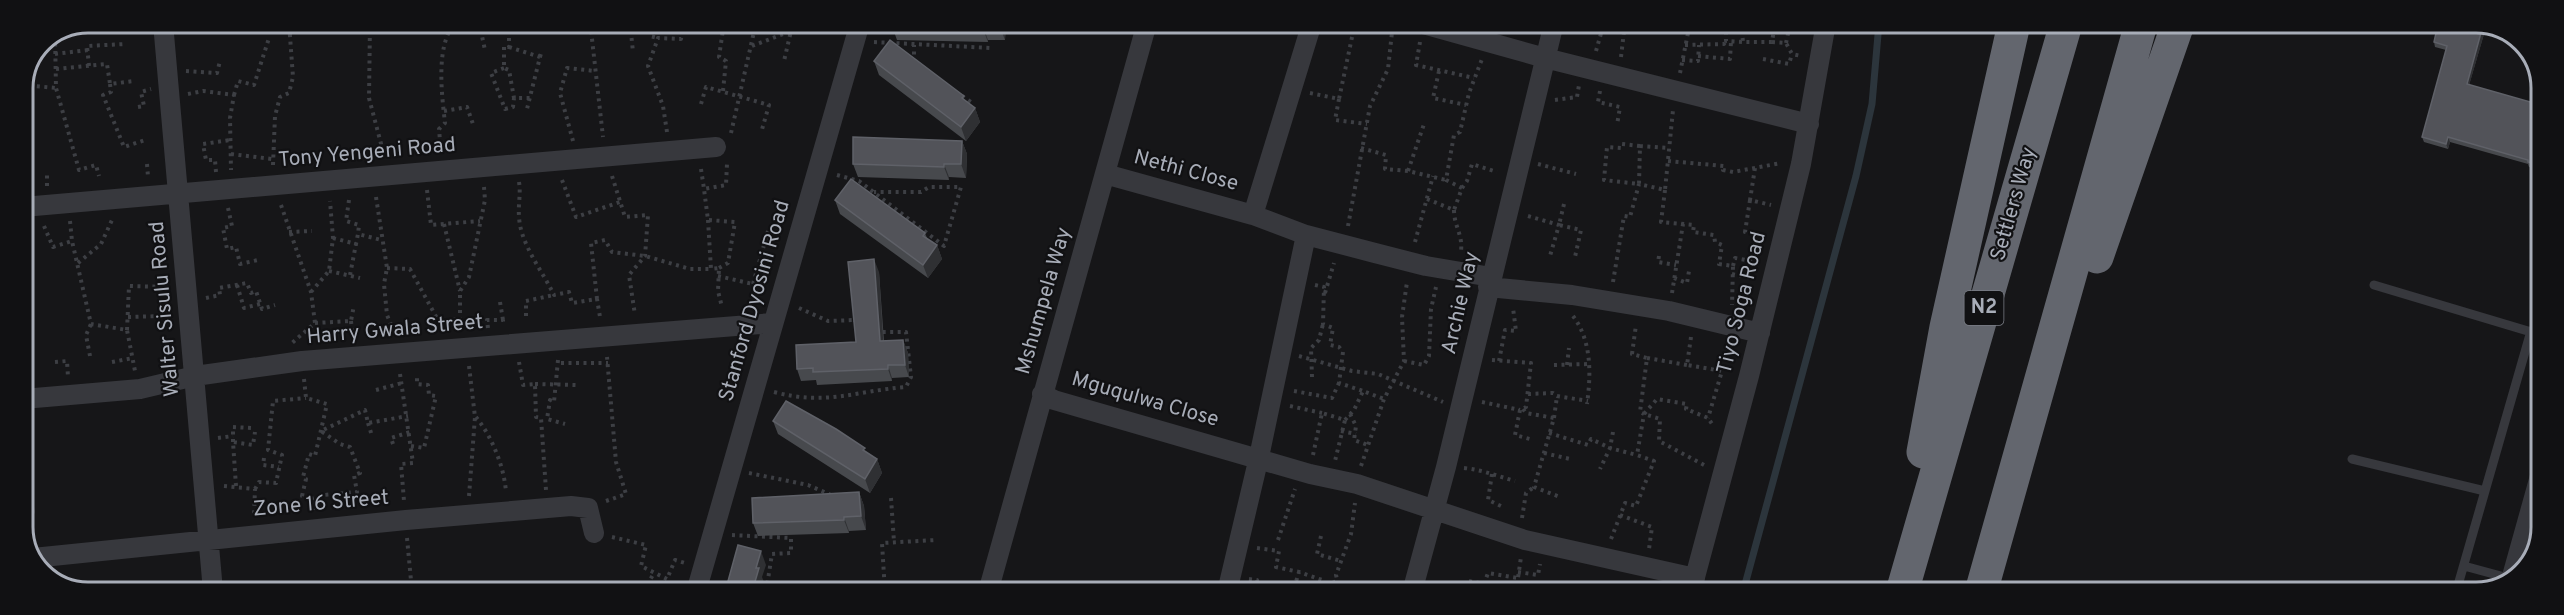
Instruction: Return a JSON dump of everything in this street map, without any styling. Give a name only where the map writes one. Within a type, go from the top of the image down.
[{"type":"highway","points":[[1902,582],[1946,327],[2012,33]]},
{"type":"highway","name":"Settlers Way","points":[[1903,582],[2063,33]]},
{"type":"highway","points":[[1984,582],[2139,33]]},
{"type":"highway","points":[[2028,431],[2071,334],[2175,33]]},
{"type":"street","name":"Walter Sisulu Road","points":[[164,33],[212,582]]},
{"type":"street","name":"Stanford Dyosini Road","points":[[699,582],[857,33]]},
{"type":"street","name":"Mshumpela Way","points":[[991,582],[1144,33]]},
{"type":"street","points":[[1253,215],[1309,33]]},
{"type":"street","points":[[1455,33],[1545,58],[1677,89],[1809,124]]},
{"type":"street","name":"Archie Way","points":[[1415,582],[1446,467],[1551,33]]},
{"type":"street","name":"Tiyo Soga Road","points":[[1694,582],[1777,265],[1801,164],[1825,33]]},
{"type":"street","name":"Tony Yengeni Road","points":[[33,206],[275,185],[351,176],[722,146]]},
{"type":"street","name":"Nethi Close","points":[[1105,174],[1253,215],[1306,235],[1410,263],[1448,270],[1512,289],[1572,295],[1669,311],[1760,333]]},
{"type":"street","points":[[1229,582],[1259,457],[1306,235]]},
{"type":"street","name":"Harry Gwala Street","points":[[33,398],[140,389],[195,376],[293,362],[773,323]]},
{"type":"street","name":"Mguqulwa Close","points":[[1042,394],[1054,400],[1235,450],[1305,472],[1357,484],[1525,540],[1600,558],[1647,566],[1686,582]]},
{"type":"street","name":"Zone 16 Street","points":[[42,557],[547,508],[588,508],[594,532]]},
{"type":"street","points":[[2515,565],[2531,508]]},
{"type":"lane","points":[[2374,285],[2530,332],[2459,582]]},
{"type":"lane","points":[[2352,459],[2485,491]]},
{"type":"lane","points":[[2464,566],[2499,576]]},
{"type":"path","points":[[290,33],[293,77],[289,93],[280,97],[274,116],[275,185],[311,292],[315,323]]},
{"type":"path","points":[[370,33],[369,98],[388,174]]},
{"type":"path","points":[[447,33],[440,77],[445,123],[439,129],[431,225],[480,221]]},
{"type":"path","points":[[481,33],[485,50]]},
{"type":"path","points":[[509,33],[509,47]]},
{"type":"path","points":[[631,33],[633,52]]},
{"type":"path","points":[[650,33],[650,36],[658,38],[681,39],[682,33]]},
{"type":"path","points":[[723,33],[719,57],[726,61],[723,92]]},
{"type":"path","points":[[711,268],[704,189],[726,185],[722,146],[741,96],[754,33]]},
{"type":"path","points":[[752,47],[786,33]]},
{"type":"path","points":[[784,61],[791,33]]},
{"type":"path","points":[[861,33],[878,43],[991,48]]},
{"type":"path","points":[[1353,33],[1335,120],[1367,124]]},
{"type":"path","points":[[1325,294],[1341,244],[1370,106],[1388,69],[1392,33]]},
{"type":"path","points":[[1421,33],[1416,65],[1474,78]]},
{"type":"path","points":[[1603,33],[1598,102],[1620,107],[1617,125]]},
{"type":"path","points":[[1535,98],[1561,101],[1577,97],[1599,71],[1620,33]]},
{"type":"path","points":[[1688,33],[1677,89],[1661,222],[1694,225],[1693,232],[1714,235],[1715,242],[1722,245],[1719,264],[1733,266]]},
{"type":"path","points":[[1698,56],[1730,59],[1728,33]]},
{"type":"path","points":[[1742,33],[1743,42]]},
{"type":"path","points":[[1772,42],[1773,33]]},
{"type":"path","points":[[224,189],[231,154],[230,118],[238,81],[254,85],[268,38]]},
{"type":"path","points":[[658,38],[648,66],[663,106],[669,151]]},
{"type":"path","points":[[1446,180],[1454,135],[1460,132],[1474,78],[1482,61],[1481,40]]},
{"type":"path","points":[[1685,45],[1724,44],[1729,41],[1786,43],[1792,54],[1789,64],[1762,59]]},
{"type":"path","points":[[55,44],[56,88],[78,170],[96,165],[99,176]]},
{"type":"path","points":[[89,66],[87,46],[125,44]]},
{"type":"path","points":[[914,45],[914,62],[922,68]]},
{"type":"path","points":[[1682,60],[1698,61],[1699,45]]},
{"type":"path","points":[[504,68],[504,46],[540,57]]},
{"type":"path","points":[[55,54],[88,50]]},
{"type":"path","points":[[527,109],[542,50]]},
{"type":"path","points":[[1792,54],[1821,60]]},
{"type":"path","points":[[167,71],[217,73],[220,61]]},
{"type":"path","points":[[56,69],[107,64],[111,92],[103,95],[124,147],[145,140]]},
{"type":"path","points":[[504,68],[509,70],[514,98],[513,106],[506,109],[491,73],[504,68]]},
{"type":"path","points":[[577,159],[560,93],[567,68],[596,71]]},
{"type":"path","points":[[1439,71],[1433,98],[1466,105]]},
{"type":"path","points":[[110,84],[134,81]]},
{"type":"path","points":[[33,86],[56,88]]},
{"type":"path","points":[[701,104],[706,87],[769,105],[761,133]]},
{"type":"path","points":[[1292,87],[1338,99]]},
{"type":"path","points":[[170,96],[203,91],[234,95]]},
{"type":"path","points":[[957,92],[974,104]]},
{"type":"path","points":[[514,98],[530,98]]},
{"type":"path","points":[[444,111],[467,107],[474,127]]},
{"type":"path","points":[[1408,171],[1424,124]]},
{"type":"path","points":[[230,140],[203,144],[206,160],[215,160],[224,189],[232,226],[223,228],[227,249],[236,247],[240,264],[258,260]]},
{"type":"path","points":[[1665,190],[1604,180],[1607,147],[1621,148],[1622,144],[1669,148]]},
{"type":"path","points":[[1610,302],[1624,216],[1630,217],[1639,184],[1640,146]]},
{"type":"path","points":[[1361,148],[1386,155],[1385,169],[1433,176],[1462,188]]},
{"type":"path","points":[[231,154],[273,159]]},
{"type":"path","points":[[555,160],[576,217],[620,202]]},
{"type":"path","points":[[1668,161],[1724,166],[1723,170],[1733,172],[1775,162],[1801,164]]},
{"type":"path","points":[[1404,361],[1424,365],[1429,356],[1431,309],[1463,238],[1454,224],[1454,210],[1472,164],[1576,174]]},
{"type":"path","points":[[460,291],[469,277],[485,200],[483,167]]},
{"type":"path","points":[[1755,168],[1745,232],[1783,238]]},
{"type":"path","points":[[818,169],[859,181],[944,246],[961,187],[928,187],[921,192],[874,192]]},
{"type":"path","points":[[350,275],[359,225],[346,221],[351,176]]},
{"type":"path","points":[[1337,581],[1335,575],[1351,534],[1357,484],[1368,445],[1384,399],[1404,361],[1402,317],[1410,263],[1433,176]]},
{"type":"path","points":[[311,292],[329,271],[333,238],[329,179]]},
{"type":"path","points":[[78,263],[101,243],[110,226],[117,198]]},
{"type":"path","points":[[1427,199],[1454,210]]},
{"type":"path","points":[[1750,200],[1789,209]]},
{"type":"path","points":[[1550,256],[1564,204]]},
{"type":"path","points":[[1508,209],[1581,230],[1575,257]]},
{"type":"path","points":[[33,213],[53,247],[72,241],[92,324],[86,335],[90,356]]},
{"type":"path","points":[[597,299],[591,243],[605,240],[612,252],[645,256],[690,269],[719,268],[728,263],[735,222],[708,220]]},
{"type":"path","points":[[444,224],[460,291],[463,349],[475,417],[468,488],[471,515]]},
{"type":"path","points":[[1669,311],[1683,224]]},
{"type":"path","points":[[289,232],[312,231]]},
{"type":"path","points":[[753,284],[768,231]]},
{"type":"path","points":[[358,234],[381,240]]},
{"type":"path","points":[[333,238],[356,244]]},
{"type":"path","points":[[1659,256],[1658,262],[1676,266]]},
{"type":"path","points":[[1728,326],[1734,291],[1735,258],[1777,265]]},
{"type":"path","points":[[387,268],[410,269],[439,322],[460,320]]},
{"type":"path","points":[[719,268],[718,291],[727,326]]},
{"type":"path","points":[[329,271],[360,278]]},
{"type":"path","points":[[1674,278],[1687,283],[1689,271]]},
{"type":"path","points":[[718,276],[753,284],[828,321],[855,320],[855,326]]},
{"type":"path","points":[[1296,281],[1324,287],[1323,324],[1319,340],[1311,348],[1312,377]]},
{"type":"path","points":[[128,317],[188,300],[220,295],[219,288],[247,283],[251,293],[256,291],[262,309],[275,305]]},
{"type":"path","points":[[237,285],[244,308],[260,304]]},
{"type":"path","points":[[140,389],[128,330],[129,286],[188,300]]},
{"type":"path","points":[[1499,361],[1505,330],[1516,331],[1512,289]]},
{"type":"path","points":[[526,316],[526,301],[554,295]]},
{"type":"path","points":[[1528,394],[1553,393],[1588,403],[1589,364],[1582,327],[1570,314],[1572,295]]},
{"type":"path","points":[[500,302],[502,320]]},
{"type":"path","points":[[352,331],[354,305]]},
{"type":"path","points":[[1638,307],[1632,354],[1722,371],[1708,418]]},
{"type":"path","points":[[1687,365],[1695,318]]},
{"type":"path","points":[[306,398],[293,362],[294,339],[315,323],[351,321]]},
{"type":"path","points":[[92,324],[128,330]]},
{"type":"path","points":[[1272,394],[1332,398],[1339,383],[1343,352],[1339,347],[1330,345],[1333,328],[1323,324]]},
{"type":"path","points":[[756,387],[800,399],[836,399],[876,389],[906,387],[911,377],[906,332],[876,332]]},
{"type":"path","points":[[547,419],[564,339]]},
{"type":"path","points":[[516,344],[523,386],[556,383],[576,385]]},
{"type":"path","points":[[1568,365],[1569,348]]},
{"type":"path","points":[[1282,351],[1342,369],[1378,374],[1393,382],[1461,403],[1521,410],[1554,418]]},
{"type":"path","points":[[1473,357],[1531,363],[1526,407],[1521,410],[1515,435],[1530,439]]},
{"type":"path","points":[[112,362],[133,358]]},
{"type":"path","points":[[1647,358],[1640,412],[1660,419],[1659,441],[1695,458],[1700,464],[1724,472]]},
{"type":"path","points":[[558,362],[608,363]]},
{"type":"path","points":[[1554,365],[1589,364]]},
{"type":"path","points":[[411,446],[424,448],[436,396],[429,395],[428,385],[417,384],[417,378]]},
{"type":"path","points":[[376,390],[402,383]]},
{"type":"path","points":[[1339,383],[1384,399]]},
{"type":"path","points":[[535,384],[536,417],[565,424]]},
{"type":"path","points":[[1332,479],[1341,431],[1363,391]]},
{"type":"path","points":[[1272,394],[1345,420]]},
{"type":"path","points":[[1492,474],[1488,500],[1501,506],[1499,532],[1519,526],[1526,493],[1534,487],[1544,453],[1554,418],[1557,396]]},
{"type":"path","points":[[253,535],[255,489],[259,482],[276,483],[282,455],[268,450],[273,401],[306,398],[327,404],[315,456],[309,454],[303,477],[306,479],[302,496],[311,499],[324,495],[357,492],[354,475],[360,473],[350,447],[340,444],[321,431]]},
{"type":"path","points":[[1637,455],[1644,414],[1657,399],[1664,398],[1687,404],[1686,409],[1708,418],[1715,428],[1733,436]]},
{"type":"path","points":[[321,431],[364,410],[372,436]]},
{"type":"path","points":[[1278,540],[1305,472],[1322,413]]},
{"type":"path","points":[[1350,414],[1355,421],[1354,440],[1368,445]]},
{"type":"path","points":[[368,423],[408,416]]},
{"type":"path","points":[[475,417],[489,433],[506,482],[507,511]]},
{"type":"path","points":[[541,418],[547,508]]},
{"type":"path","points":[[236,486],[233,427],[250,428]]},
{"type":"path","points":[[1341,431],[1356,434]]},
{"type":"path","points":[[232,442],[253,445],[255,432]]},
{"type":"path","points":[[393,444],[391,438],[410,432]]},
{"type":"path","points":[[1600,469],[1610,448],[1613,432]]},
{"type":"path","points":[[1549,433],[1588,445],[1591,440],[1654,461],[1636,506],[1625,503],[1613,536],[1600,558]]},
{"type":"path","points":[[1544,453],[1570,459]]},
{"type":"path","points":[[264,458],[263,465],[279,467]]},
{"type":"path","points":[[1446,467],[1487,470],[1492,474],[1515,481]]},
{"type":"path","points":[[730,469],[807,485],[840,498]]},
{"type":"path","points":[[204,486],[236,486],[255,489]]},
{"type":"path","points":[[1534,487],[1560,497]]},
{"type":"path","points":[[891,498],[894,542]]},
{"type":"path","points":[[311,499],[315,529]]},
{"type":"path","points":[[1620,515],[1652,526],[1647,566]]},
{"type":"path","points":[[405,520],[411,582]]},
{"type":"path","points":[[594,532],[646,545],[641,566],[667,579],[675,560],[703,568]]},
{"type":"path","points":[[712,535],[791,538],[791,553],[772,554],[768,582]]},
{"type":"path","points":[[1321,536],[1317,554],[1341,561]]},
{"type":"path","points":[[884,582],[882,543],[936,540]]},
{"type":"path","points":[[1517,582],[1525,540]]},
{"type":"path","points":[[1238,544],[1279,551],[1276,567],[1299,572],[1325,582]]},
{"type":"path","points":[[1296,582],[1299,572]]},
{"type":"path","points":[[649,582],[654,573]]},
{"type":"path","points":[[1485,582],[1488,573],[1518,578]]},
{"type":"path","points":[[1468,581],[1473,582]]},
{"type":"building","points":[[2436,33],[2481,33],[2467,84],[2531,102],[2531,163],[2528,160],[2448,137],[2446,144],[2422,137],[2447,46],[2434,42]]},
{"type":"building","points":[[890,40],[964,96],[962,98],[975,108],[961,127],[874,61]]},
{"type":"building","points":[[853,137],[962,141],[961,164],[944,164],[944,167],[853,164]]},
{"type":"building","points":[[851,179],[925,233],[923,236],[937,245],[923,265],[835,200]]},
{"type":"building","points":[[874,259],[880,341],[903,340],[905,365],[888,365],[888,369],[813,372],[813,368],[797,369],[796,345],[856,342],[848,262]]},
{"type":"building","points":[[786,401],[836,429],[877,459],[865,479],[773,421]]},
{"type":"building","points":[[859,492],[861,516],[844,517],[844,520],[753,523],[752,498]]},
{"type":"building","points":[[738,545],[761,551],[755,582],[728,582]]},
{"type":"waterway","points":[[1746,582],[1856,176],[1872,104],[1878,33]]}]
